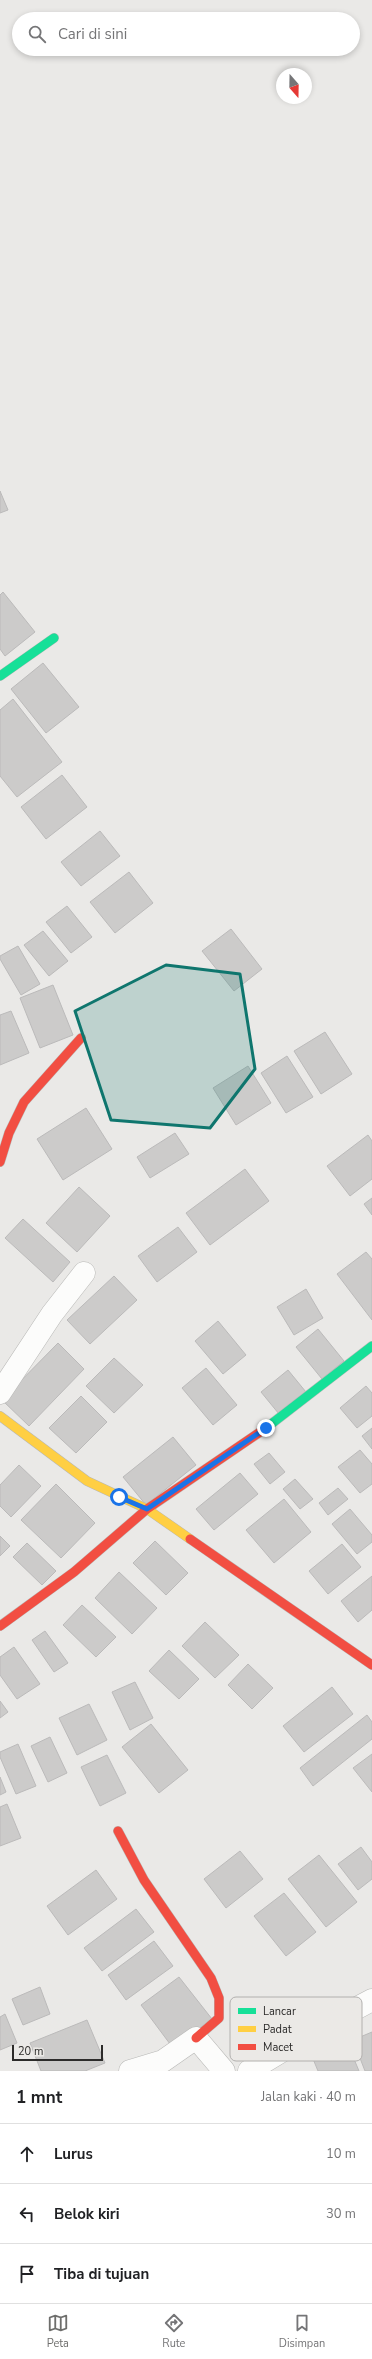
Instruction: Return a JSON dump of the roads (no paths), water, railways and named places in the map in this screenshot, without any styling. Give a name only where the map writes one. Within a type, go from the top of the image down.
[{"type":"street","points":[[0,676],[54,638]]},
{"type":"street","points":[[0,1162],[9,1133],[24,1102],[81,1038]]},
{"type":"street","points":[[0,1393],[52,1314],[84,1273]]},
{"type":"street","points":[[0,1626],[74,1572],[147,1509],[266,1428],[372,1346]]},
{"type":"street","points":[[0,1416],[87,1481],[147,1509],[372,1666]]},
{"type":"street","points":[[118,1831],[144,1880],[211,1978],[219,1998],[219,2018],[196,2038],[163,2061],[130,2071]]},
{"type":"street","points":[[362,2005],[372,2000]]},
{"type":"street","points":[[196,2038],[224,2071]]},
{"type":"street","points":[[249,2071],[266,2061]]}]
